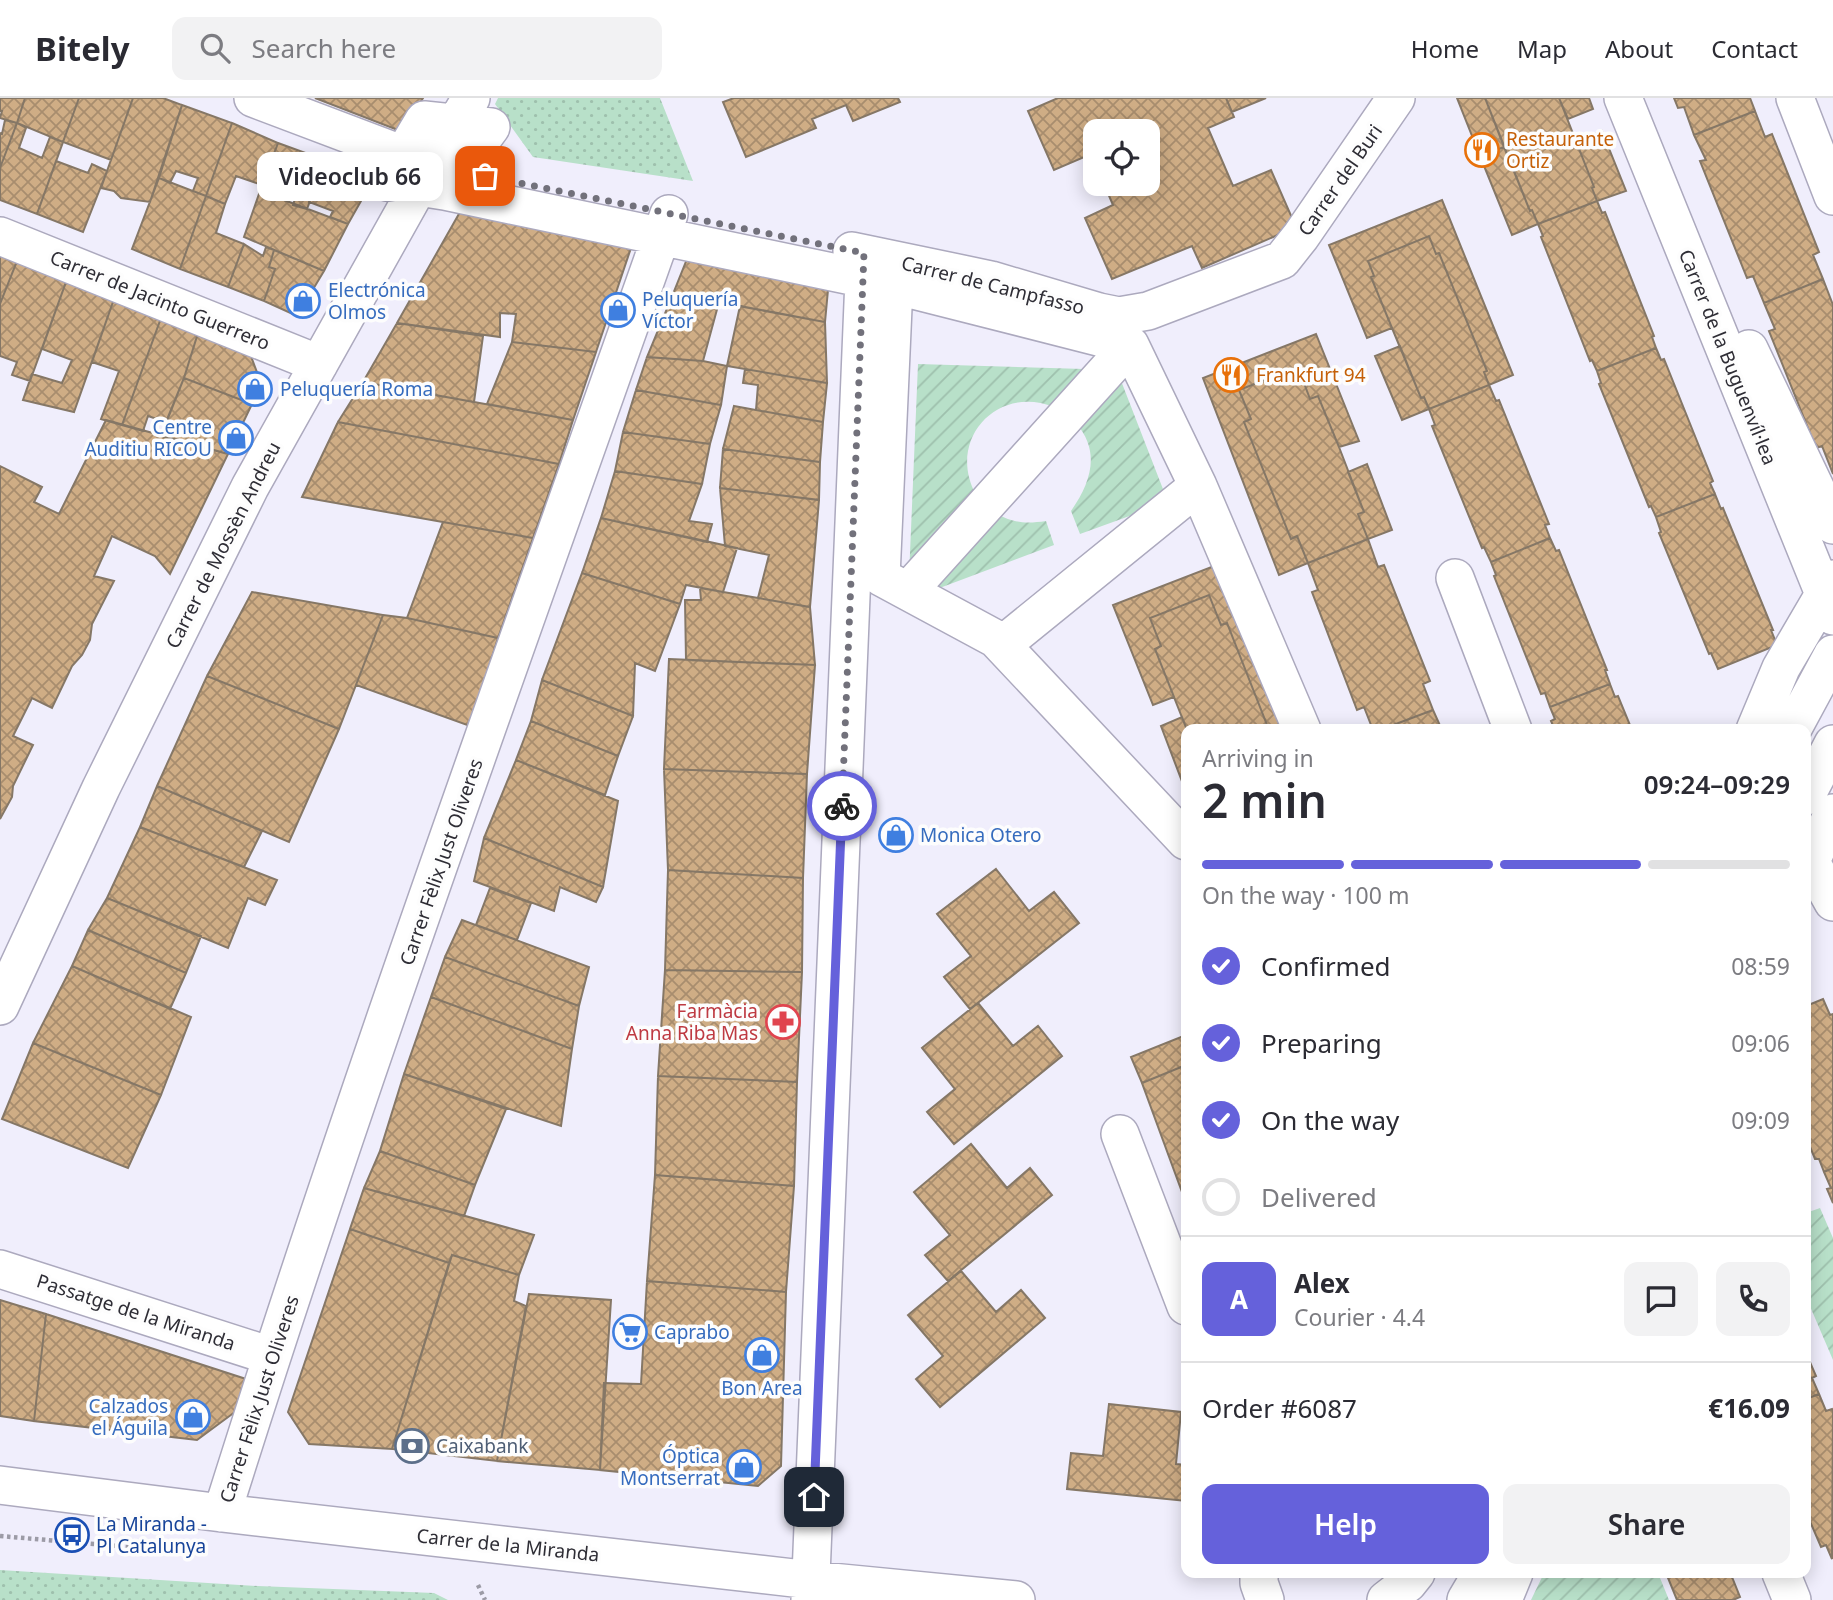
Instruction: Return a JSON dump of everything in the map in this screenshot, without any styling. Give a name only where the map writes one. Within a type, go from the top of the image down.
[{"type":"street","points":[[253,98],[431,173]]},
{"type":"street","name":"Carrer del Buri","points":[[1282,260],[1396,98]]},
{"type":"street","name":"Carrer de la Buguenvíl·lea","points":[[1623,98],[1830,596]]},
{"type":"street","points":[[1630,98],[1833,525]]},
{"type":"street","points":[[1795,98],[1833,196]]},
{"type":"street","points":[[463,111],[491,127],[431,173],[424,120],[463,111]]},
{"type":"street","name":"Carrer de Campfasso","points":[[431,173],[874,272],[990,280],[1119,316],[1148,311],[1282,260]]},
{"type":"street","name":"Carrer de Mossèn Andreu","points":[[0,1006],[101,788],[244,500],[319,364],[431,173]]},
{"type":"street","name":"Carrer Fèlix Just Oliveres","points":[[222,1513],[271,1356],[439,864],[665,225]]},
{"type":"street","name":"Carrer de Jacinto Guerrero","points":[[0,236],[319,364]]},
{"type":"street","points":[[874,272],[1130,345],[1198,486],[1299,724]]},
{"type":"street","points":[[874,272],[881,577],[1003,645],[1181,836]]},
{"type":"street","points":[[810,1590],[874,272]]},
{"type":"street","points":[[908,591],[1130,345]]},
{"type":"street","points":[[1003,645],[1198,486]]},
{"type":"street","points":[[1455,579],[1511,724]]},
{"type":"street","points":[[1758,724],[1781,668],[1830,596]]},
{"type":"street","points":[[1795,724],[1833,654]]},
{"type":"street","points":[[1811,786],[1833,744]]},
{"type":"street","points":[[1811,856],[1833,813]]},
{"type":"street","points":[[1811,867],[1833,902]]},
{"type":"street","points":[[1120,1135],[1181,1293]]},
{"type":"street","name":"Passatge de la Miranda","points":[[0,1269],[271,1356]]},
{"type":"street","name":"Carrer de la Miranda","points":[[0,1485],[810,1590],[1016,1600]]},
{"type":"street","points":[[1259,1578],[1265,1600]]},
{"type":"street","points":[[1386,1600],[1412,1578]]},
{"type":"street","points":[[1466,1600],[1479,1578]]},
{"type":"street","points":[[1503,1600],[1512,1578]]},
{"type":"street","points":[[1783,1578],[1793,1600]]},
{"type":"green space","points":[[498,98],[660,98],[693,181],[533,157],[495,104]]},
{"type":"green space","points":[[918,364],[1084,369],[1054,407],[1033,402],[1014,403],[996,410],[982,422],[972,437],[968,455],[968,474],[976,495],[909,577]]},
{"type":"green space","points":[[1118,373],[1168,502],[1080,534],[1071,511],[1088,478],[1091,456],[1084,434],[1076,423]]},
{"type":"green space","points":[[997,514],[1020,522],[1046,521],[1054,545],[929,592]]},
{"type":"green space","points":[[1820,1208],[1833,1238],[1833,1360],[1811,1309],[1811,1211]]},
{"type":"green space","points":[[0,1570],[258,1586],[434,1593],[448,1600],[0,1600]]},
{"type":"green space","points":[[1542,1578],[1660,1578],[1669,1600],[1531,1600]]},
{"type":"building","points":[[0,98],[25,98],[17,123],[0,118]]},
{"type":"building","points":[[25,98],[79,98],[63,142],[17,123]]},
{"type":"building","points":[[79,98],[133,98],[111,160],[63,142]]},
{"type":"building","points":[[133,98],[163,98],[182,105],[150,202],[121,198],[114,191],[101,188]]},
{"type":"building","points":[[315,98],[423,98],[403,132]]},
{"type":"building","points":[[734,98],[898,98],[900,102],[853,121],[846,105],[812,119],[816,128],[746,157],[723,102]]},
{"type":"building","points":[[1058,98],[1226,98],[1234,117],[1208,128],[1233,186],[1271,170],[1296,227],[1202,268],[1192,246],[1112,279],[1085,218],[1113,205],[1109,196],[1160,196],[1160,119],[1083,119],[1083,157],[1054,170],[1028,111]]},
{"type":"building","points":[[1226,98],[1266,98],[1232,112]]},
{"type":"building","points":[[1457,98],[1485,98],[1504,147],[1480,156]]},
{"type":"building","points":[[1485,98],[1559,98],[1597,201],[1538,224],[1532,210],[1530,211]]},
{"type":"building","points":[[1559,98],[1589,98],[1593,109],[1568,119]]},
{"type":"building","points":[[1674,98],[1750,98],[1755,111],[1694,135],[1684,107],[1678,108]]},
{"type":"building","points":[[182,105],[232,123],[206,196],[193,191],[198,178],[176,171],[170,183],[159,178]]},
{"type":"building","points":[[1755,111],[1765,137],[1772,134],[1819,252],[1813,255],[1823,279],[1764,303],[1753,276],[1747,278],[1700,161],[1706,160],[1694,135]]},
{"type":"building","points":[[5,120],[17,123],[0,168],[0,133],[2,134]]},
{"type":"building","points":[[17,123],[26,128],[19,148],[42,158],[50,137],[63,142],[37,214],[0,200],[0,168]]},
{"type":"building","points":[[232,123],[278,143],[262,185],[236,176],[225,204],[206,196]]},
{"type":"building","points":[[1602,131],[1626,191],[1597,201],[1576,141]]},
{"type":"building","points":[[278,143],[325,160],[307,209],[293,205],[296,196],[282,191],[281,199],[260,191]]},
{"type":"building","points":[[1504,147],[1538,224],[1512,235],[1480,156]]},
{"type":"building","points":[[325,160],[374,178],[348,224],[330,217],[333,211],[309,202]]},
{"type":"building","points":[[56,161],[88,173],[92,164],[107,171],[83,232],[37,214]]},
{"type":"building","points":[[159,178],[206,196],[180,269],[132,249]]},
{"type":"building","points":[[260,191],[348,224],[324,271],[244,237]]},
{"type":"building","points":[[206,196],[225,204],[216,233],[244,244],[228,287],[180,269]]},
{"type":"building","points":[[468,198],[635,236],[596,352],[512,342],[516,314],[500,313],[500,337],[397,323]]},
{"type":"building","points":[[1442,200],[1513,375],[1489,385],[1484,372],[1487,371],[1439,253],[1436,254],[1429,236],[1368,261],[1374,276],[1371,277],[1392,328],[1367,338],[1329,245]]},
{"type":"building","points":[[1597,201],[1602,213],[1605,212],[1654,336],[1652,337],[1656,348],[1597,371],[1592,360],[1590,361],[1538,224]]},
{"type":"building","points":[[1429,236],[1436,254],[1439,253],[1487,371],[1484,372],[1489,385],[1429,409],[1424,397],[1421,398],[1392,328],[1371,277],[1374,276],[1368,261]]},
{"type":"building","points":[[244,244],[263,256],[266,247],[274,250],[269,267],[275,269],[264,301],[228,287]]},
{"type":"building","points":[[274,250],[324,271],[297,316],[264,301],[275,269],[269,267]]},
{"type":"building","points":[[689,254],[829,279],[825,322],[673,294]]},
{"type":"building","points":[[0,255],[17,261],[0,304]]},
{"type":"building","points":[[17,261],[66,282],[30,381],[12,375],[17,362],[0,356],[0,304]]},
{"type":"building","points":[[1823,279],[1833,305],[1833,474],[1822,446],[1816,448],[1769,331],[1775,329],[1764,303]]},
{"type":"building","points":[[66,282],[114,299],[74,412],[23,400],[32,374],[62,383],[72,360],[42,349]]},
{"type":"building","points":[[673,294],[719,302],[703,361],[647,357]]},
{"type":"building","points":[[114,299],[161,318],[122,425],[101,419],[119,371],[92,362]]},
{"type":"building","points":[[740,306],[825,322],[827,383],[727,366]]},
{"type":"building","points":[[161,318],[198,333],[166,422],[148,416],[143,431],[122,425]]},
{"type":"building","points":[[397,323],[483,336],[474,402],[363,382]]},
{"type":"building","points":[[198,333],[249,351],[261,383],[252,404],[184,378]]},
{"type":"building","points":[[1316,334],[1359,441],[1339,447],[1318,396],[1310,399],[1298,367],[1239,390],[1251,419],[1244,422],[1291,539],[1297,536],[1308,563],[1279,575],[1203,378]]},
{"type":"building","points":[[512,342],[596,352],[573,420],[487,404]]},
{"type":"building","points":[[1400,346],[1421,398],[1424,397],[1429,409],[1402,420],[1375,356]]},
{"type":"building","points":[[1656,348],[1661,360],[1664,359],[1713,481],[1710,483],[1715,494],[1656,517],[1651,506],[1649,507],[1599,384],[1601,383],[1597,371]]},
{"type":"building","points":[[647,357],[703,361],[727,366],[721,405],[636,390]]},
{"type":"building","points":[[1298,367],[1310,399],[1318,396],[1339,447],[1364,512],[1358,514],[1368,539],[1308,563],[1297,536],[1291,539],[1244,422],[1251,419],[1239,390]]},
{"type":"building","points":[[745,369],[827,383],[823,422],[756,410],[758,385],[743,383]]},
{"type":"building","points":[[184,378],[252,404],[228,454],[161,436]]},
{"type":"building","points":[[363,382],[573,420],[559,464],[338,422]]},
{"type":"building","points":[[1489,385],[1496,401],[1499,400],[1549,524],[1545,525],[1550,538],[1491,562],[1484,547],[1482,548],[1432,426],[1435,425],[1429,409]]},
{"type":"building","points":[[636,390],[721,405],[710,444],[623,432]]},
{"type":"building","points":[[734,406],[823,422],[820,462],[723,449]]},
{"type":"building","points":[[106,420],[228,454],[170,574],[155,556],[112,536],[94,576],[114,581],[92,624],[90,640],[72,666],[52,708],[32,698],[13,736],[33,745],[0,819],[0,466],[42,487],[34,502],[59,514]]},
{"type":"building","points":[[338,422],[559,464],[533,538],[302,497]]},
{"type":"building","points":[[623,432],[710,444],[702,484],[615,471]]},
{"type":"building","points":[[723,449],[820,462],[819,500],[720,488]]},
{"type":"building","points":[[1367,464],[1392,530],[1368,539],[1358,514],[1364,512],[1348,472]]},
{"type":"building","points":[[615,471],[702,484],[689,521],[712,524],[707,542],[601,518]]},
{"type":"building","points":[[720,488],[819,500],[810,607],[758,598],[769,555],[725,546]]},
{"type":"building","points":[[1715,494],[1777,645],[1718,669],[1711,653],[1709,654],[1659,533],[1661,532],[1656,517]]},
{"type":"building","points":[[601,518],[737,548],[723,592],[686,585],[680,604],[582,573]]},
{"type":"building","points":[[443,522],[533,538],[498,638],[407,618]]},
{"type":"building","points":[[1550,538],[1556,551],[1559,550],[1607,670],[1610,684],[1550,707],[1545,693],[1541,694],[1494,576],[1496,575],[1491,562]]},
{"type":"building","points":[[1368,539],[1378,567],[1384,565],[1430,681],[1423,684],[1433,710],[1396,724],[1371,724],[1364,707],[1357,710],[1312,592],[1318,590],[1308,563]]},
{"type":"building","points":[[1227,561],[1293,724],[1267,724],[1227,623],[1221,625],[1209,595],[1150,618],[1161,646],[1155,649],[1174,697],[1153,705],[1113,605]]},
{"type":"building","points":[[582,573],[680,604],[655,671],[635,663],[633,716],[542,680]]},
{"type":"building","points":[[700,588],[810,607],[815,665],[686,660],[685,600],[701,600]]},
{"type":"building","points":[[252,592],[383,615],[339,729],[207,676]]},
{"type":"building","points":[[1209,595],[1221,625],[1227,623],[1267,724],[1185,724],[1155,649],[1161,646],[1150,618]]},
{"type":"building","points":[[383,615],[498,638],[470,726],[356,685]]},
{"type":"building","points":[[669,659],[815,665],[807,774],[664,769]]},
{"type":"building","points":[[207,676],[339,729],[289,842],[157,786]]},
{"type":"building","points":[[542,680],[633,716],[618,756],[531,721]]},
{"type":"building","points":[[1610,684],[1630,724],[1552,724],[1551,721],[1555,719],[1550,707]]},
{"type":"building","points":[[1433,710],[1439,724],[1396,724]]},
{"type":"building","points":[[1182,717],[1185,724],[1181,724],[1181,779],[1161,726]]},
{"type":"building","points":[[531,721],[618,756],[605,795],[516,760]]},
{"type":"building","points":[[516,760],[618,801],[603,887],[484,838]]},
{"type":"building","points":[[664,769],[807,774],[803,878],[668,870]]},
{"type":"building","points":[[157,786],[262,831],[244,867],[140,827]]},
{"type":"building","points":[[140,827],[277,880],[265,905],[248,898],[228,948],[107,898]]},
{"type":"building","points":[[484,838],[603,887],[596,902],[560,887],[554,911],[474,881]]},
{"type":"building","points":[[996,869],[1029,911],[1054,892],[1079,923],[970,1009],[944,977],[971,956],[937,914]]},
{"type":"building","points":[[668,870],[803,878],[802,972],[665,970]]},
{"type":"building","points":[[490,888],[531,903],[517,940],[476,925]]},
{"type":"building","points":[[107,898],[201,936],[186,973],[88,930]]},
{"type":"building","points":[[462,920],[589,967],[579,1006],[445,957]]},
{"type":"building","points":[[88,930],[186,973],[170,1009],[72,966]]},
{"type":"building","points":[[445,957],[579,1006],[572,1049],[431,997]]},
{"type":"building","points":[[72,966],[191,1017],[161,1095],[33,1043]]},
{"type":"building","points":[[665,970],[802,972],[797,1082],[658,1076]]},
{"type":"building","points":[[431,997],[572,1049],[561,1126],[404,1074]]},
{"type":"building","points":[[1823,999],[1830,1015],[1833,1014],[1833,1168],[1824,1172],[1819,1159],[1815,1159],[1811,1149],[1811,1004]]},
{"type":"building","points":[[978,1003],[1013,1046],[1038,1026],[1062,1056],[954,1144],[927,1112],[955,1089],[922,1048]]},
{"type":"building","points":[[1181,1037],[1181,1067],[1142,1083],[1131,1057]]},
{"type":"building","points":[[33,1043],[161,1095],[128,1168],[2,1119]]},
{"type":"building","points":[[1181,1067],[1181,1189],[1142,1083]]},
{"type":"building","points":[[404,1074],[506,1109],[475,1185],[380,1151]]},
{"type":"building","points":[[658,1076],[797,1082],[794,1186],[655,1175]]},
{"type":"building","points":[[971,1144],[1007,1188],[1030,1168],[1052,1195],[948,1281],[925,1255],[950,1235],[914,1192]]},
{"type":"building","points":[[380,1151],[475,1185],[464,1216],[364,1188]]},
{"type":"building","points":[[1833,1168],[1833,1203],[1827,1189],[1831,1188],[1824,1172]]},
{"type":"building","points":[[655,1175],[794,1186],[786,1292],[647,1281]]},
{"type":"building","points":[[364,1188],[534,1235],[519,1275],[452,1255],[449,1263],[350,1229]]},
{"type":"building","points":[[350,1229],[449,1263],[392,1449],[309,1444],[288,1412]]},
{"type":"building","points":[[452,1255],[519,1275],[514,1301],[526,1306],[497,1461],[392,1449]]},
{"type":"building","points":[[961,1271],[996,1312],[1021,1290],[1045,1318],[940,1407],[916,1379],[943,1356],[908,1315]]},
{"type":"building","points":[[647,1281],[786,1292],[781,1466],[758,1486],[600,1470],[604,1383],[641,1384]]},
{"type":"building","points":[[529,1294],[611,1300],[600,1470],[497,1461]]},
{"type":"building","points":[[0,1300],[46,1314],[34,1421],[0,1416]]},
{"type":"building","points":[[46,1314],[246,1379],[239,1409],[197,1440],[34,1421]]},
{"type":"building","points":[[1811,1364],[1816,1376],[1812,1378],[1819,1394],[1811,1397]]},
{"type":"building","points":[[1819,1394],[1826,1411],[1832,1409],[1833,1412],[1832,1559],[1826,1545],[1821,1547],[1811,1524],[1811,1397]]},
{"type":"building","points":[[1109,1404],[1181,1412],[1176,1464],[1181,1464],[1181,1500],[1067,1489],[1071,1453],[1103,1456]]},
{"type":"building","points":[[1668,1578],[1732,1578],[1740,1597],[1733,1600],[1677,1600]]},
{"type":"way so far","points":[[485,176],[864,253],[842,806]]},
{"type":"place","name":"Restaurante Ortiz","points":[[1482,150]]},
{"type":"place","name":"Videoclub 66","points":[[485,176]]},
{"type":"place","name":"Electrónica Olmos","points":[[303,301]]},
{"type":"place","name":"Peluquería Víctor","points":[[618,310]]},
{"type":"place","name":"Frankfurt 94","points":[[1231,375]]},
{"type":"place","name":"Peluquería Roma","points":[[255,389]]},
{"type":"place","name":"Centre Auditiu RICOU","points":[[236,438]]},
{"type":"place","name":"Monica Otero","points":[[896,835]]},
{"type":"place","name":"Farmàcia Anna Riba Mas","points":[[783,1022]]},
{"type":"place","name":"Caprabo","points":[[630,1332]]},
{"type":"place","name":"Bon Area","points":[[762,1355]]},
{"type":"place","name":"Calzados el Águila","points":[[193,1417]]},
{"type":"place","name":"Caixabank","points":[[412,1446]]},
{"type":"place","name":"Óptica Montserrat","points":[[744,1467]]},
{"type":"place","name":"La Miranda - Pl Catalunya","points":[[72,1535]]},
{"type":"route","points":[[814,1497],[842,806]]}]
